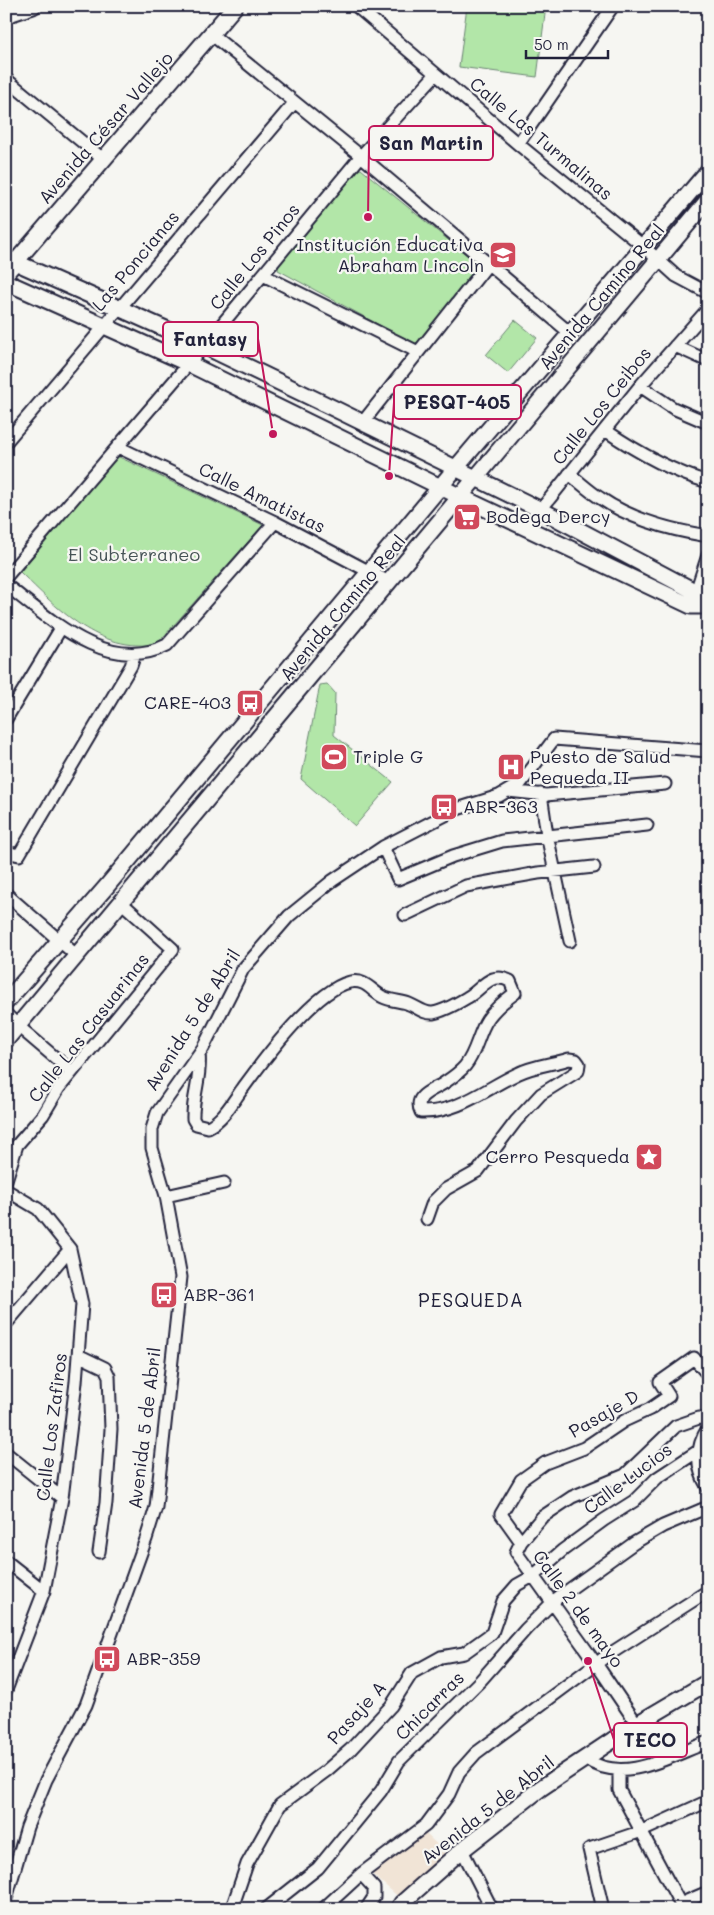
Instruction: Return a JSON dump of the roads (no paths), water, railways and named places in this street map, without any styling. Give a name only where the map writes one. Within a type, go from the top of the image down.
[{"type":"street","points":[[6,15],[33,6]]},
{"type":"street","name":"Avenida César Vallejo","points":[[9,265],[104,160],[235,6]]},
{"type":"street","name":"Calle Las Turmalinas","points":[[356,6],[518,144],[643,246],[676,276],[708,293]]},
{"type":"street","points":[[518,144],[613,6]]},
{"type":"street","points":[[211,34],[360,156],[570,334]]},
{"type":"street","name":"Calle Los Pinos","points":[[6,577],[189,364],[360,156],[436,74]]},
{"type":"street","points":[[6,79],[104,160]]},
{"type":"street","name":"Las Poncianas","points":[[6,442],[294,103]]},
{"type":"street","name":"Avenida Camino Real","points":[[6,1002],[60,941],[371,572],[455,469],[708,171]]},
{"type":"street","name":"Avenida Camino Real","points":[[6,1040],[708,200]]},
{"type":"street","points":[[363,422],[488,264]]},
{"type":"street","points":[[9,265],[119,308],[204,346],[363,422],[541,510],[698,596],[708,606]]},
{"type":"street","points":[[263,275],[418,352]]},
{"type":"street","points":[[6,282],[189,364],[526,528],[698,596]]},
{"type":"street","name":"Calle Los Ceibos","points":[[526,528],[640,386],[708,308]]},
{"type":"street","points":[[675,346],[708,361]]},
{"type":"street","points":[[640,386],[673,408],[708,423]]},
{"type":"street","points":[[322,429],[333,408]]},
{"type":"street","points":[[605,430],[664,466],[708,482]]},
{"type":"street","name":"Calle Amatistas","points":[[118,447],[275,522],[389,582]]},
{"type":"street","points":[[570,474],[601,498],[636,517],[674,530],[708,536]]},
{"type":"street","points":[[6,585],[61,628],[80,639],[104,648],[135,654],[153,652],[167,645],[275,522]]},
{"type":"street","points":[[698,596],[708,555]]},
{"type":"street","points":[[6,719],[61,628]]},
{"type":"street","points":[[6,852],[19,855],[131,666],[135,654]]},
{"type":"street","name":"Avenida 5 de Abril","points":[[6,1900],[27,1827],[46,1780],[86,1704],[146,1540],[156,1507],[181,1277],[166,1196],[152,1148],[152,1129],[157,1113],[198,1054],[243,969],[289,916],[332,881],[383,847],[457,809],[499,796],[521,783],[554,739],[708,751]]},
{"type":"street","points":[[508,791],[540,794],[666,784]]},
{"type":"street","points":[[540,794],[554,872],[570,941]]},
{"type":"street","points":[[383,847],[398,878],[453,856],[502,841],[648,825]]},
{"type":"street","points":[[405,915],[466,886],[594,867]]},
{"type":"street","points":[[6,894],[77,956]]},
{"type":"street","name":"Calle Las Casuarinas","points":[[6,1180],[16,1145],[43,1116],[59,1088],[173,949],[122,903]]},
{"type":"street","points":[[198,1054],[200,1066],[194,1099],[193,1120],[196,1124],[208,1127],[215,1123],[225,1112],[266,1056],[313,1005],[333,990],[350,982],[365,983],[384,997],[410,1005],[422,1012],[433,1013],[469,997],[494,978],[503,977],[510,981],[515,993],[500,1004],[486,1021],[477,1046],[465,1066],[445,1082],[423,1094],[418,1106],[421,1112],[434,1113],[460,1104],[477,1097],[518,1073],[570,1059],[576,1060],[579,1064],[578,1071],[541,1094],[516,1121],[478,1171],[446,1189],[433,1202],[427,1219]]},
{"type":"street","points":[[6,1014],[72,1072]]},
{"type":"street","points":[[166,1196],[224,1183]]},
{"type":"street","name":"Calle Los Zafiros","points":[[6,1190],[38,1209],[70,1249],[82,1304],[62,1498],[44,1592],[8,1683]]},
{"type":"street","points":[[6,1324],[70,1249]]},
{"type":"street","points":[[78,1355],[105,1368],[109,1376],[110,1439],[106,1503],[99,1552]]},
{"type":"street","name":"Pasaje D","points":[[501,1514],[521,1480],[545,1463],[584,1448],[624,1421],[650,1409],[669,1396],[660,1382],[694,1358],[708,1374]]},
{"type":"street","points":[[521,1542],[542,1517],[572,1496],[625,1475],[676,1426],[699,1418],[708,1419]]},
{"type":"street","points":[[708,1428],[701,1438],[698,1451],[701,1477],[708,1488]]},
{"type":"street","name":"Calle Lucios","points":[[533,1576],[604,1520],[634,1501],[657,1478],[698,1451]]},
{"type":"street","points":[[6,1453],[62,1498]]},
{"type":"street","name":"Chicarras","points":[[266,1909],[318,1868],[381,1791],[399,1761],[481,1680],[552,1602],[634,1543],[663,1526],[708,1507]]},
{"type":"street","name":"Calle 2 de mayo","points":[[501,1514],[521,1542],[516,1552],[637,1724]]},
{"type":"street","points":[[6,1561],[44,1592]]},
{"type":"street","name":"Pasaje A","points":[[231,1907],[248,1864],[280,1806],[350,1750],[391,1706],[412,1673],[441,1657],[464,1653],[492,1633],[503,1601],[517,1585],[533,1576]]},
{"type":"street","points":[[323,1909],[360,1874],[426,1825],[449,1794],[460,1772],[476,1753],[643,1632],[708,1591]]},
{"type":"street","name":"Avenida 5 de Abril","points":[[398,1909],[402,1903],[462,1850],[540,1788],[637,1724],[708,1682]]},
{"type":"street","points":[[586,1759],[596,1766],[619,1770],[648,1766],[708,1742]]},
{"type":"street","points":[[619,1770],[619,1790],[682,1906],[708,1892]]},
{"type":"street","points":[[603,1909],[589,1849],[642,1831],[708,1801]]},
{"type":"street","points":[[462,1850],[492,1909]]},
{"type":"street","points":[[360,1874],[374,1888],[374,1898],[366,1909]]},
{"type":"place","name":"San Martin","points":[[368,217]]},
{"type":"place","name":"Institución Educativa Abraham Lincoln","points":[[503,255]]},
{"type":"place","name":"Fantasy","points":[[273,434]]},
{"type":"place","name":"PESQT-405","points":[[389,476]]},
{"type":"place","name":"Bodega Dercy","points":[[467,517]]},
{"type":"place","name":"CARE-403","points":[[250,703]]},
{"type":"place","name":"Triple G","points":[[334,757]]},
{"type":"place","name":"Puesto de Salud Pequeda II","points":[[511,767]]},
{"type":"place","name":"ABR-363","points":[[444,807]]},
{"type":"place","name":"Cerro Pesqueda","points":[[649,1157]]},
{"type":"place","name":"ABR-361","points":[[164,1295]]},
{"type":"place","name":"ABR-359","points":[[107,1659]]},
{"type":"place","name":"TECO","points":[[588,1661]]},
{"type":"district","name":"PESQUEDA","points":[[471,1300]]},
{"type":"park label","name":"El Subterraneo","points":[[134,555]]}]
